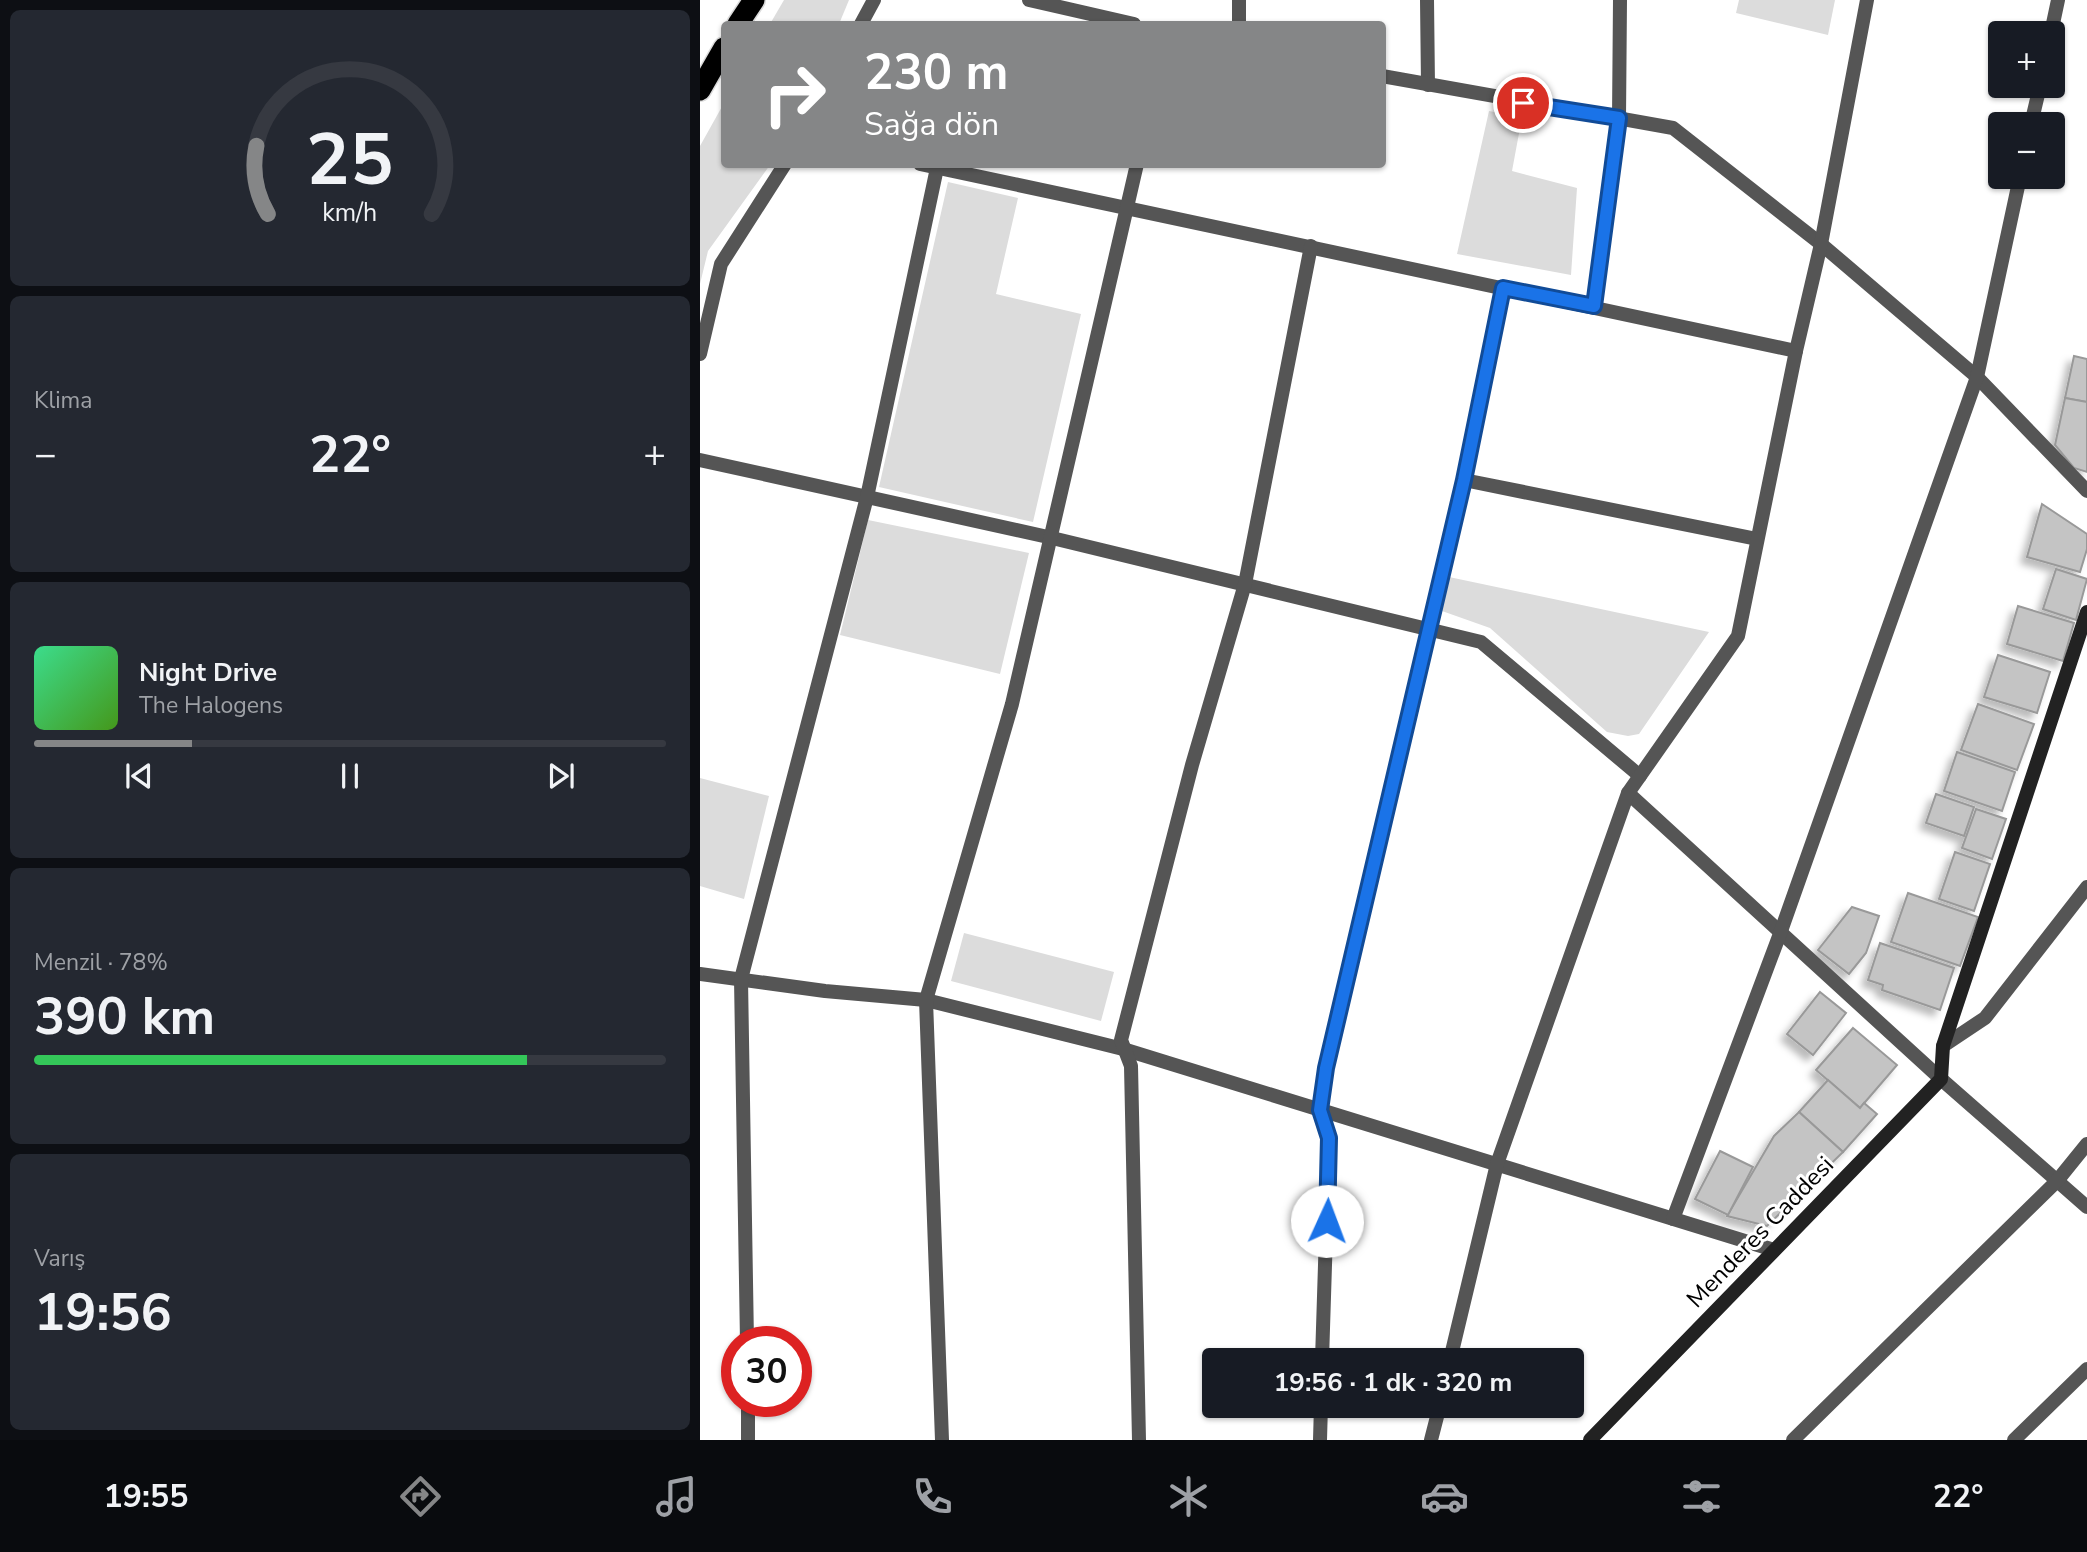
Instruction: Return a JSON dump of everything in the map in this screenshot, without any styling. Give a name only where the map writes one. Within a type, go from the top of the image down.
[{"type":"highway","points":[[740,21],[754,0]]},
{"type":"highway","points":[[700,90],[721,53]]},
{"type":"street","points":[[863,21],[874,0]]},
{"type":"street","points":[[1029,0],[1122,21]]},
{"type":"street","points":[[1239,0],[1239,21]]},
{"type":"street","points":[[1427,0],[1428,85]]},
{"type":"street","points":[[1594,306],[1619,118],[1620,0]]},
{"type":"street","points":[[1453,1348],[1497,1164],[1628,793],[1738,636],[1796,351],[1821,244],[1867,0]]},
{"type":"street","points":[[2054,21],[2058,0]]},
{"type":"street","points":[[1386,77],[1673,128],[1821,244],[1978,377],[2087,491]]},
{"type":"street","points":[[700,354],[722,264],[782,168]]},
{"type":"street","points":[[747,1326],[741,979],[867,498],[937,168],[1796,351]]},
{"type":"street","points":[[942,1440],[926,1000],[1012,704],[1048,537],[1136,168]]},
{"type":"street","points":[[1673,1219],[1781,931],[1978,377],[2017,189]]},
{"type":"street","points":[[1139,1440],[1132,1084],[1131,1066],[1120,1051],[1123,1028],[1192,765],[1245,584],[1311,246]]},
{"type":"street","points":[[1329,1138],[1320,1110],[1322,1090],[1464,480],[1503,288]]},
{"type":"street","points":[[700,460],[1048,537],[1481,642],[1640,776]]},
{"type":"street","points":[[1464,480],[1757,539]]},
{"type":"street","points":[[1941,1079],[1943,1046],[2087,612]]},
{"type":"street","points":[[1628,793],[1941,1079],[2087,1207]]},
{"type":"street","points":[[1943,1046],[1985,1018],[2087,887]]},
{"type":"street","points":[[700,974],[926,1000],[1090,1040],[1774,1250]]},
{"type":"street","points":[[1090,1040],[1107,1040],[1118,1035],[1123,1028]]},
{"type":"street","points":[[1132,1084],[1137,1070],[1144,1063],[1167,1063]]},
{"type":"street","name":"Menderes Caddesi","points":[[1590,1440],[1941,1079]]},
{"type":"street","points":[[1290,1100],[1309,1098],[1322,1090]]},
{"type":"street","points":[[1322,1348],[1329,1138],[1335,1122],[1348,1118]]},
{"type":"street","points":[[1793,1440],[2057,1181],[2087,1144]]},
{"type":"street","points":[[2014,1440],[2087,1369]]},
{"type":"street","points":[[748,1417],[748,1440]]},
{"type":"street","points":[[1320,1440],[1321,1418]]},
{"type":"street","points":[[1431,1440],[1437,1418]]},
{"type":"shaded area","points":[[784,0],[849,0],[840,21],[772,21]]},
{"type":"shaded area","points":[[1739,0],[1835,0],[1828,35],[1736,13]]},
{"type":"shaded area","points":[[721,108],[721,168],[768,168],[708,251],[700,284],[700,146]]},
{"type":"shaded area","points":[[1489,111],[1522,117],[1512,171],[1577,188],[1571,275],[1457,254]]},
{"type":"shaded area","points":[[948,182],[1018,198],[996,294],[1081,314],[1033,522],[879,487]]},
{"type":"shaded area","points":[[868,520],[1029,553],[1000,674],[840,635]]},
{"type":"shaded area","points":[[1449,577],[1709,632],[1639,734],[1628,736],[1607,732],[1490,628],[1442,611]]},
{"type":"shaded area","points":[[700,778],[769,796],[744,899],[700,886]]},
{"type":"shaded area","points":[[964,933],[1114,972],[1101,1021],[951,981]]},
{"type":"building","points":[[2074,356],[2087,359],[2087,402],[2065,398]]},
{"type":"building","points":[[2065,398],[2087,402],[2087,472],[2074,468],[2055,445]]},
{"type":"building","points":[[2042,504],[2087,534],[2087,549],[2080,572],[2027,557]]},
{"type":"building","points":[[2056,569],[2087,579],[2076,620],[2043,609]]},
{"type":"building","points":[[2018,606],[2074,623],[2063,661],[2007,644]]},
{"type":"building","points":[[1998,655],[2050,672],[2037,713],[1984,697]]},
{"type":"building","points":[[1978,704],[2034,724],[2017,770],[1961,750]]},
{"type":"building","points":[[1957,752],[2015,772],[2002,811],[1944,791]]},
{"type":"building","points":[[1936,794],[1974,807],[1964,836],[1926,823]]},
{"type":"building","points":[[1976,809],[2006,819],[1992,859],[1962,848]]},
{"type":"building","points":[[1955,852],[1990,864],[1974,911],[1939,899]]},
{"type":"building","points":[[1908,893],[1978,917],[1960,966],[1891,942]]},
{"type":"building","points":[[1852,907],[1879,916],[1866,953],[1849,974],[1818,950]]},
{"type":"building","points":[[1880,943],[1954,968],[1940,1010],[1882,990],[1883,985],[1868,980]]},
{"type":"building","points":[[1820,992],[1846,1013],[1813,1055],[1787,1034]]},
{"type":"building","points":[[1853,1028],[1897,1065],[1860,1108],[1816,1070]]},
{"type":"building","points":[[1828,1080],[1860,1108],[1864,1103],[1877,1114],[1843,1152],[1799,1112]]},
{"type":"building","points":[[1799,1112],[1843,1152],[1767,1226],[1727,1216],[1774,1136]]},
{"type":"building","points":[[1720,1151],[1753,1167],[1728,1215],[1695,1199]]},
{"type":"route","points":[[1327,1221],[1329,1138],[1320,1110],[1326,1068],[1464,480],[1503,288],[1594,306],[1619,118],[1523,103]]}]
